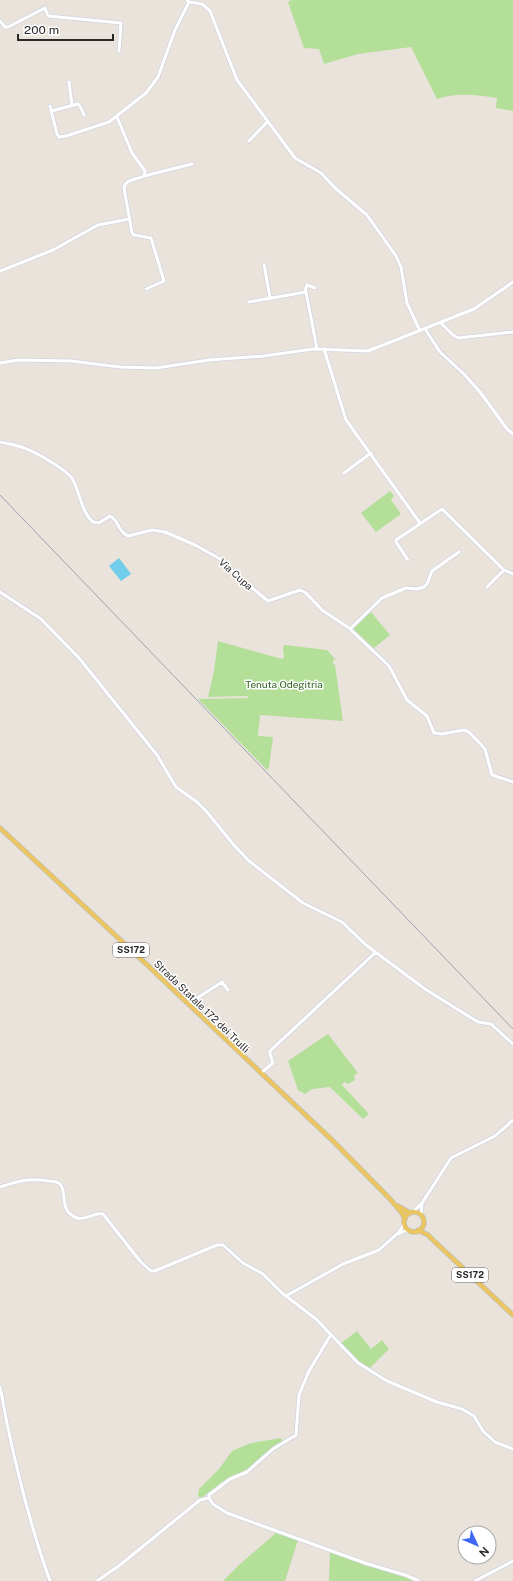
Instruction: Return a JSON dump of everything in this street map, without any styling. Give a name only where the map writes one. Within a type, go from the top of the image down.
[{"type":"main road","name":"Strada Statale 172 dei Trulli","points":[[0,828],[333,1141],[390,1200],[402,1213],[405,1219]]},
{"type":"main road","name":"Strada Statale 172 dei Trulli","points":[[390,1200],[405,1211],[421,1215]]},
{"type":"main road","points":[[412,1212],[405,1219],[404,1224],[410,1231],[418,1230],[423,1226]]},
{"type":"main road","points":[[421,1215],[424,1221],[423,1226],[428,1235]]},
{"type":"main road","points":[[418,1230],[428,1235]]},
{"type":"main road","name":"SS172","points":[[428,1235],[513,1315]]},
{"type":"street","points":[[50,106],[59,137],[109,122],[117,117],[146,93],[158,78],[175,30],[188,1],[202,4],[210,11],[236,80],[295,158],[321,173],[335,188],[367,215],[377,228],[398,260],[401,268],[407,303],[420,331]]},
{"type":"street","points":[[0,21],[5,27],[9,27],[45,8],[48,16],[121,23],[118,51]]},
{"type":"street","points":[[69,82],[72,105]]},
{"type":"street","points":[[51,111],[78,104],[84,115]]},
{"type":"street","points":[[117,117],[132,153],[145,171],[144,176]]},
{"type":"street","points":[[249,141],[268,121]]},
{"type":"street","points":[[146,289],[164,281],[151,238],[132,234],[124,186],[128,181],[192,164]]},
{"type":"street","points":[[0,271],[53,250],[98,225],[129,219]]},
{"type":"street","points":[[264,264],[270,298]]},
{"type":"street","points":[[0,363],[18,360],[71,361],[120,367],[156,368],[209,360],[264,356],[317,349],[368,351],[441,323],[479,306],[513,282]]},
{"type":"street","points":[[315,288],[307,285],[305,291],[307,293],[317,349]]},
{"type":"street","points":[[249,302],[305,291]]},
{"type":"street","points":[[441,323],[458,338],[513,332]]},
{"type":"street","points":[[425,329],[440,352],[472,383],[507,429],[513,434]]},
{"type":"street","points":[[324,349],[346,420],[420,523]]},
{"type":"street","name":"Via Cupa","points":[[0,442],[32,451],[67,473],[73,479],[86,514],[92,522],[99,523],[110,516],[115,519],[122,531],[128,536],[152,530],[165,532],[189,542],[222,560],[235,574],[268,601],[303,591],[322,610],[350,629],[388,666],[407,700],[427,716],[434,733],[442,734],[464,730],[470,732],[485,749],[492,775],[513,782]]},
{"type":"street","points":[[344,473],[371,453]]},
{"type":"street","points":[[408,560],[396,541],[420,523],[440,510],[443,510],[504,570],[513,574]]},
{"type":"street","points":[[350,629],[382,598],[406,588],[417,589],[424,587],[427,584],[432,571],[459,552]]},
{"type":"street","points":[[487,587],[504,570]]},
{"type":"street","points":[[0,592],[41,619],[79,658],[158,754],[176,787],[197,802],[206,811],[249,861],[270,879],[303,903],[342,922],[376,952],[425,989],[478,1022],[491,1024],[513,1044]]},
{"type":"street","points":[[261,1073],[273,1063],[270,1054],[276,1045],[307,1018],[376,952]]},
{"type":"street","points":[[188,1004],[222,982],[228,990]]},
{"type":"street","points":[[412,1212],[422,1203],[451,1158],[495,1136],[513,1120]]},
{"type":"street","points":[[0,1187],[22,1180],[33,1179],[56,1182],[60,1184],[63,1189],[64,1206],[70,1213],[78,1219],[98,1213],[103,1214],[140,1261],[151,1271],[217,1245],[223,1245],[242,1263],[262,1274],[316,1320],[358,1363],[387,1381],[437,1402],[462,1409],[474,1416],[483,1431],[495,1442],[513,1449]]},
{"type":"street","points":[[421,1215],[422,1203]]},
{"type":"street","points":[[396,1236],[404,1224]]},
{"type":"street","points":[[286,1296],[343,1264],[379,1250],[404,1231],[410,1231]]},
{"type":"street","points":[[209,1498],[209,1495],[215,1490],[230,1480],[247,1472],[273,1448],[296,1435],[298,1395],[309,1370],[330,1336]]},
{"type":"street","points":[[0,1387],[8,1428],[32,1527],[50,1581]]},
{"type":"street","points":[[97,1581],[120,1565],[200,1500],[209,1498]]},
{"type":"street","points":[[209,1498],[213,1504],[227,1513],[419,1581]]},
{"type":"street","points":[[476,1581],[513,1561]]},
{"type":"green space","points":[[291,0],[513,0],[513,111],[496,108],[497,98],[474,95],[452,95],[437,99],[411,47],[358,54],[324,64],[319,49],[304,48],[288,2]]},
{"type":"green space","points":[[390,491],[394,496],[391,500],[401,514],[376,532],[361,513]]},
{"type":"green space","points":[[371,612],[390,635],[374,648],[353,629]]},
{"type":"green space","name":"Tenuta Odegitria","points":[[218,641],[282,659],[284,657],[283,647],[285,645],[327,650],[336,660],[333,660],[333,664],[335,665],[343,721],[260,715],[258,736],[273,737],[269,767],[267,770],[198,699],[248,698],[247,696],[208,697],[214,671]]},
{"type":"green space","points":[[328,1034],[358,1073],[354,1076],[355,1080],[348,1084],[344,1082],[342,1085],[369,1114],[363,1119],[330,1087],[312,1089],[305,1094],[298,1090],[288,1061]]},
{"type":"green space","points":[[357,1331],[371,1349],[382,1340],[389,1349],[370,1368],[359,1362],[340,1344]]},
{"type":"green space","points":[[281,1438],[283,1442],[252,1466],[223,1481],[200,1499],[198,1495],[199,1489],[219,1469],[232,1451],[251,1443]]},
{"type":"green space","points":[[277,1532],[298,1540],[285,1581],[223,1581],[239,1565]]},
{"type":"green space","points":[[330,1551],[404,1575],[416,1581],[329,1581]]},
{"type":"water","points":[[119,558],[131,574],[121,581],[109,566]]},
{"type":"railway","points":[[0,495],[513,1029]]}]
